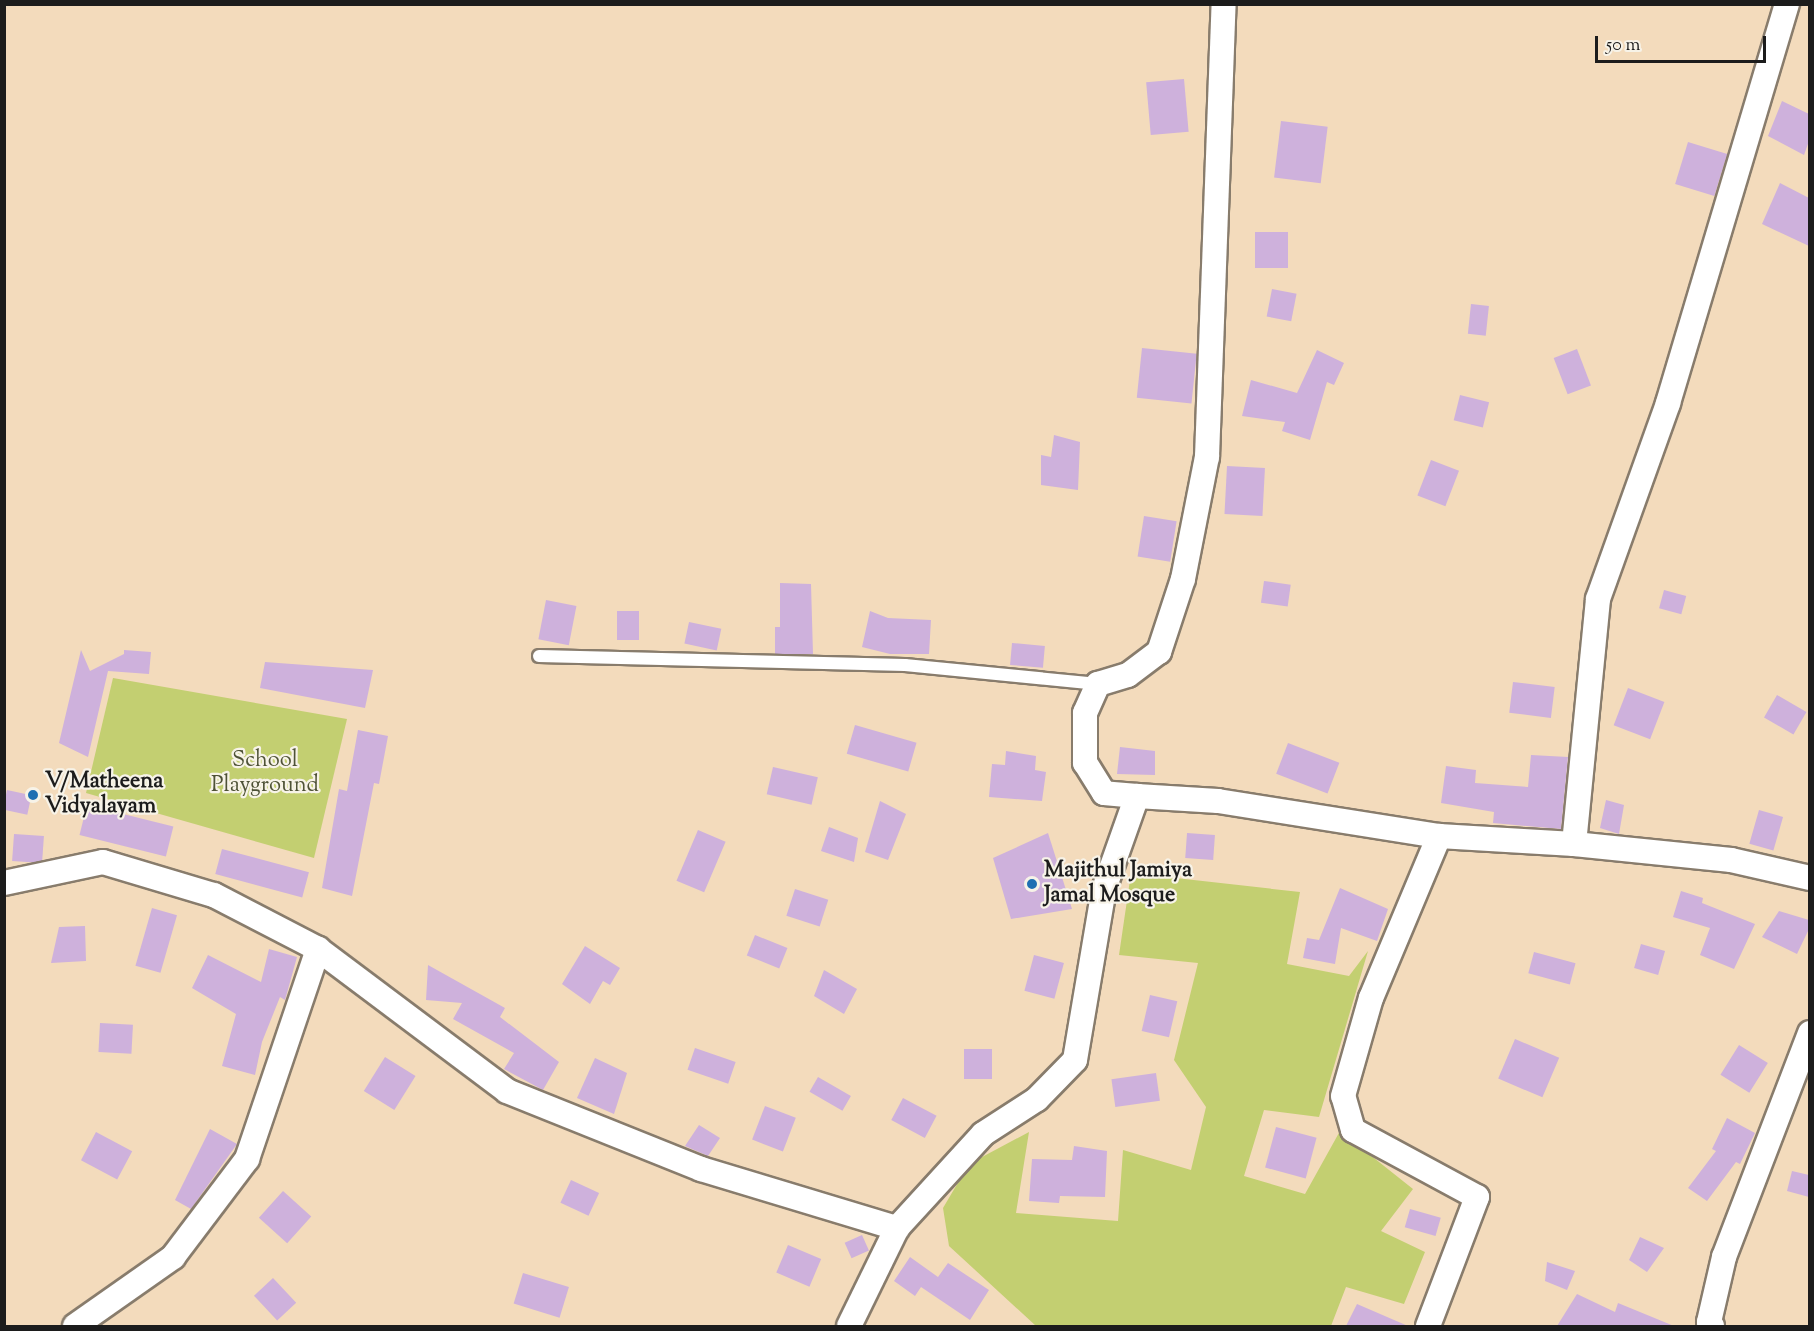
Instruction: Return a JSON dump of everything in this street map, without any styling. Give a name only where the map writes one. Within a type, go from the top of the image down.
[{"type":"street","points":[[1224,4],[1207,457],[1183,579],[1159,652],[1128,675],[1098,684],[1085,713],[1085,763],[1104,793],[1218,801],[1439,836],[1574,844],[1731,860],[1809,878]]},
{"type":"street","points":[[1574,844],[1598,599],[1668,403],[1787,4]]},
{"type":"street","points":[[849,1326],[897,1228],[982,1134],[1037,1099],[1075,1060],[1104,889],[1137,796]]},
{"type":"street","points":[[1428,1326],[1477,1197],[1353,1130],[1343,1096],[1371,998],[1439,836]]},
{"type":"street","points":[[4,883],[103,862],[214,895],[318,948],[507,1092],[701,1169],[897,1228]]},
{"type":"street","points":[[75,1326],[173,1257],[247,1159],[318,948]]},
{"type":"street","points":[[1712,1326],[1709,1322],[1724,1257],[1809,1033]]},
{"type":"lane","points":[[539,656],[905,665],[1098,684]]},
{"type":"green space","name":"School Playground","points":[[113,678],[347,719],[314,858],[86,793]]},
{"type":"green space","points":[[1131,873],[1300,892],[1287,964],[1349,976],[1368,951],[1319,1117],[1264,1110],[1244,1176],[1305,1194],[1340,1131],[1413,1189],[1381,1231],[1425,1252],[1404,1304],[1346,1287],[1331,1326],[1036,1326],[949,1246],[943,1208],[969,1164],[1029,1132],[1016,1213],[1118,1221],[1123,1150],[1191,1170],[1206,1107],[1174,1060],[1198,963],[1119,955]]},
{"type":"building","points":[[1184,79],[1189,132],[1151,135],[1146,82]]},
{"type":"building","points":[[1782,101],[1809,114],[1809,141],[1804,155],[1768,136]]},
{"type":"building","points":[[1281,121],[1328,127],[1321,183],[1274,178]]},
{"type":"building","points":[[1688,142],[1727,154],[1714,196],[1675,184]]},
{"type":"building","points":[[1780,183],[1809,198],[1809,246],[1762,224]]},
{"type":"building","points":[[1255,232],[1288,232],[1288,268],[1255,268]]},
{"type":"building","points":[[1272,289],[1297,294],[1291,321],[1267,316]]},
{"type":"building","points":[[1471,304],[1489,306],[1486,336],[1468,334]]},
{"type":"building","points":[[1142,348],[1197,354],[1191,403],[1137,398]]},
{"type":"building","points":[[1577,349],[1591,385],[1568,394],[1554,358]]},
{"type":"building","points":[[1317,350],[1344,363],[1334,385],[1327,382],[1310,440],[1282,431],[1285,422],[1242,416],[1251,380],[1297,393]]},
{"type":"building","points":[[1460,395],[1489,402],[1483,427],[1454,420]]},
{"type":"building","points":[[1054,435],[1080,442],[1078,490],[1041,485],[1041,455],[1051,457]]},
{"type":"building","points":[[1431,460],[1459,471],[1445,506],[1417,495]]},
{"type":"building","points":[[1227,466],[1265,468],[1262,516],[1224,514]]},
{"type":"building","points":[[1144,516],[1177,521],[1170,562],[1138,556]]},
{"type":"building","points":[[1264,581],[1291,585],[1288,607],[1261,603]]},
{"type":"building","points":[[780,583],[811,584],[813,654],[775,654],[775,627],[780,627]]},
{"type":"building","points":[[1664,590],[1686,596],[1681,614],[1659,608]]},
{"type":"building","points":[[546,600],[576,606],[569,645],[538,639]]},
{"type":"building","points":[[617,611],[639,611],[639,640],[617,640]]},
{"type":"building","points":[[870,611],[888,618],[931,620],[929,654],[890,654],[862,647]]},
{"type":"building","points":[[689,622],[721,629],[717,650],[684,644]]},
{"type":"building","points":[[1012,643],[1045,646],[1043,668],[1010,665]]},
{"type":"building","points":[[81,650],[90,671],[124,654],[124,650],[151,652],[149,674],[108,671],[88,757],[59,743]]},
{"type":"building","points":[[265,662],[373,670],[365,708],[260,688]]},
{"type":"building","points":[[1513,682],[1555,687],[1551,718],[1509,713]]},
{"type":"building","points":[[1628,688],[1664,702],[1650,739],[1614,725]]},
{"type":"building","points":[[1777,695],[1806,712],[1793,735],[1764,718]]},
{"type":"building","points":[[855,725],[917,743],[908,771],[847,754]]},
{"type":"building","points":[[358,730],[388,736],[379,784],[374,783],[352,896],[322,888],[339,789],[347,791]]},
{"type":"building","points":[[1288,743],[1339,763],[1328,794],[1276,774]]},
{"type":"building","points":[[1120,747],[1155,751],[1155,775],[1117,774]]},
{"type":"building","points":[[1006,751],[1036,756],[1035,770],[1046,772],[1042,801],[989,797],[992,764],[1005,765]]},
{"type":"building","points":[[1531,755],[1568,757],[1561,829],[1493,823],[1494,812],[1441,803],[1446,766],[1476,770],[1475,783],[1528,787]]},
{"type":"building","points":[[773,767],[818,777],[812,805],[767,794]]},
{"type":"building","points":[[7,790],[31,795],[27,815],[4,810]]},
{"type":"building","points":[[1606,800],[1624,805],[1619,834],[1600,828]]},
{"type":"building","points":[[880,801],[906,814],[888,860],[865,852]]},
{"type":"building","points":[[87,805],[173,827],[166,857],[80,835]]},
{"type":"building","points":[[1759,810],[1783,817],[1773,851],[1749,844]]},
{"type":"building","points":[[829,827],[858,838],[854,862],[821,851]]},
{"type":"building","points":[[698,830],[726,842],[704,892],[677,881]]},
{"type":"building","name":"Majithul Jamiya Jamal Mosque","points":[[1048,833],[1072,909],[1011,919],[993,858]]},
{"type":"building","points":[[1187,833],[1215,835],[1213,860],[1185,858]]},
{"type":"building","points":[[14,834],[44,836],[42,863],[12,861]]},
{"type":"building","points":[[222,849],[309,872],[302,897],[215,874]]},
{"type":"building","points":[[1340,888],[1388,909],[1377,941],[1341,928],[1335,964],[1303,958],[1307,938],[1319,940]]},
{"type":"building","points":[[795,889],[828,900],[820,926],[786,916]]},
{"type":"building","points":[[1681,891],[1703,898],[1702,903],[1755,924],[1734,969],[1700,955],[1710,928],[1673,917]]},
{"type":"building","points":[[152,908],[177,915],[160,973],[135,966]]},
{"type":"building","points":[[1779,911],[1809,920],[1809,929],[1797,954],[1762,937]]},
{"type":"building","points":[[85,926],[86,961],[51,963],[59,927]]},
{"type":"building","points":[[755,935],[787,948],[779,969],[747,955]]},
{"type":"building","points":[[1641,944],[1665,951],[1658,975],[1634,968]]},
{"type":"building","points":[[585,946],[620,968],[610,985],[603,981],[590,1004],[562,984]]},
{"type":"building","points":[[269,949],[297,957],[285,1000],[280,997],[262,1042],[255,1075],[222,1066],[236,1014],[192,988],[208,955],[261,982]]},
{"type":"building","points":[[1534,952],[1576,963],[1570,984],[1528,973]]},
{"type":"building","points":[[1034,955],[1064,963],[1054,999],[1024,991]]},
{"type":"building","points":[[428,965],[505,1008],[500,1017],[559,1062],[543,1090],[504,1069],[514,1053],[453,1019],[462,1003],[426,1000]]},
{"type":"building","points":[[824,970],[857,989],[844,1014],[814,996]]},
{"type":"building","points":[[1150,995],[1177,1001],[1169,1037],[1142,1031]]},
{"type":"building","points":[[100,1023],[133,1025],[131,1054],[98,1052]]},
{"type":"building","points":[[1515,1039],[1559,1058],[1542,1097],[1498,1079]]},
{"type":"building","points":[[1739,1045],[1768,1063],[1749,1093],[1720,1075]]},
{"type":"building","points":[[695,1048],[736,1062],[728,1084],[688,1070]]},
{"type":"building","points":[[964,1049],[992,1049],[992,1079],[964,1079]]},
{"type":"building","points":[[385,1057],[416,1076],[394,1110],[364,1091]]},
{"type":"building","points":[[595,1058],[627,1073],[614,1114],[577,1098]]},
{"type":"building","points":[[1156,1073],[1160,1101],[1115,1107],[1111,1079]]},
{"type":"building","points":[[818,1077],[851,1096],[842,1111],[810,1092]]},
{"type":"building","points":[[903,1098],[937,1116],[925,1138],[891,1120]]},
{"type":"building","points":[[765,1106],[796,1118],[783,1151],[752,1140]]},
{"type":"building","points":[[1727,1118],[1755,1133],[1740,1164],[1736,1162],[1707,1201],[1688,1188],[1716,1151],[1712,1149]]},
{"type":"building","points":[[699,1125],[720,1138],[708,1156],[685,1146]]},
{"type":"building","points":[[1276,1127],[1317,1138],[1306,1178],[1265,1168]]},
{"type":"building","points":[[210,1129],[237,1144],[191,1209],[175,1200]]},
{"type":"building","points":[[96,1132],[132,1151],[117,1180],[81,1160]]},
{"type":"building","points":[[1074,1146],[1107,1151],[1105,1197],[1060,1196],[1059,1203],[1029,1201],[1032,1159],[1072,1160]]},
{"type":"building","points":[[1792,1171],[1809,1175],[1809,1197],[1787,1191]]},
{"type":"building","points":[[571,1180],[599,1193],[589,1216],[560,1203]]},
{"type":"building","points":[[283,1191],[311,1216],[287,1243],[259,1218]]},
{"type":"building","points":[[1410,1209],[1441,1218],[1436,1236],[1405,1227]]},
{"type":"building","points":[[862,1235],[869,1251],[852,1258],[845,1243]]},
{"type":"building","points":[[1640,1237],[1664,1248],[1647,1272],[1629,1260]]},
{"type":"building","points":[[788,1245],[821,1259],[809,1287],[776,1273]]},
{"type":"building","points":[[910,1257],[938,1277],[948,1263],[989,1290],[970,1320],[921,1287],[915,1296],[894,1281]]},
{"type":"building","points":[[1547,1262],[1575,1271],[1567,1290],[1545,1281]]},
{"type":"building","points":[[523,1273],[569,1287],[560,1318],[514,1304]]},
{"type":"building","points":[[273,1278],[296,1303],[277,1321],[254,1296]]},
{"type":"building","points":[[1577,1294],[1615,1312],[1618,1303],[1674,1326],[1557,1326]]},
{"type":"building","points":[[1357,1304],[1408,1326],[1346,1326]]},
{"type":"place","name":"V/Matheena Vidyalayam","points":[[33,795]]},
{"type":"place","name":"Majithul Jamiya Jamal Mosque","points":[[1032,884]]}]
